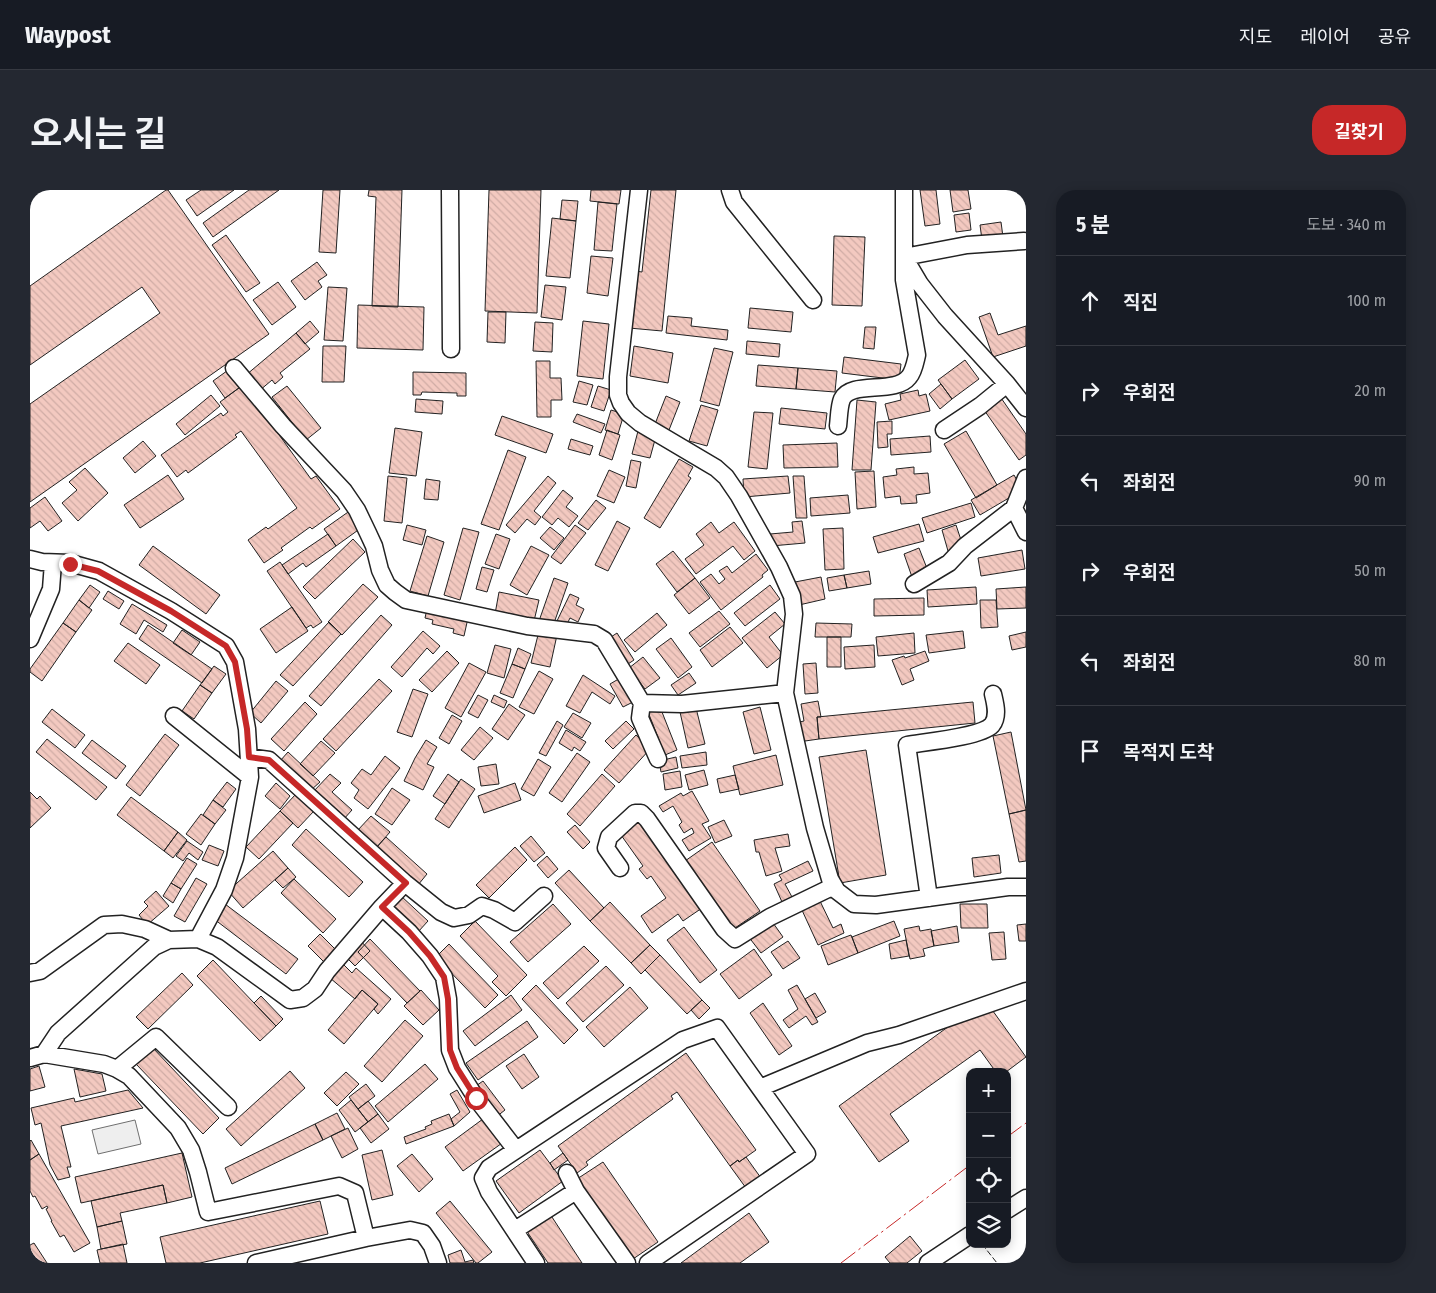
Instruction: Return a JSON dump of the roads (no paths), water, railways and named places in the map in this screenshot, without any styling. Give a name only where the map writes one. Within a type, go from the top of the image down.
[{"type":"street","points":[[450,190],[450,349]]},
{"type":"street","points":[[638,190],[618,377],[618,395],[624,408],[640,423],[716,468],[726,477],[739,496],[779,567],[792,596],[794,614],[785,693],[815,828],[830,879],[837,891],[854,904],[876,905],[1008,887],[1026,887]]},
{"type":"street","points":[[730,190],[734,202],[813,300]]},
{"type":"street","points":[[838,426],[842,399],[846,393],[900,384],[909,377],[915,367],[917,356],[904,280],[904,190]]},
{"type":"street","points":[[904,257],[967,245],[1024,241]]},
{"type":"street","points":[[904,257],[920,284],[944,316],[1007,384],[1026,408]]},
{"type":"street","points":[[234,368],[283,426],[344,491],[357,510],[368,533],[386,585],[406,600],[527,626],[594,634],[604,640],[642,703],[640,718],[658,759]]},
{"type":"street","points":[[944,430],[980,406],[1007,384]]},
{"type":"street","points":[[914,584],[949,563],[965,546],[1014,508],[1026,478]]},
{"type":"street","points":[[1014,508],[1026,532]]},
{"type":"street","points":[[30,559],[70,564],[98,571],[171,611],[226,646],[235,662],[247,729],[250,777],[235,858],[224,890],[198,939]]},
{"type":"street","points":[[30,639],[51,589],[53,563]]},
{"type":"street","points":[[642,703],[682,704],[785,693]]},
{"type":"street","points":[[929,898],[907,745],[976,733],[992,724],[996,714],[993,694]]},
{"type":"street","points":[[174,716],[250,777]]},
{"type":"street","points":[[249,757],[269,760],[441,912],[454,918],[469,915],[482,906],[494,910],[515,922],[544,896]]},
{"type":"street","points":[[620,868],[606,848],[609,837],[635,813],[641,813],[724,929],[735,939],[770,917],[834,886]]},
{"type":"street","points":[[37,1056],[58,1033],[154,947],[169,940],[198,939],[218,947],[290,1000],[303,998],[315,989],[327,971],[382,907],[406,883]]},
{"type":"street","points":[[382,907],[409,932],[430,956],[444,977],[448,999],[450,1050],[457,1068],[476,1098],[516,1150]]},
{"type":"street","points":[[30,973],[40,970],[104,925],[122,924],[145,928],[169,940]]},
{"type":"street","points":[[760,1088],[867,1043],[899,1035],[1026,991]]},
{"type":"street","points":[[536,1263],[489,1192],[483,1178],[489,1168],[683,1040],[717,1028],[807,1154],[652,1262]]},
{"type":"street","points":[[117,1069],[156,1037],[228,1107]]},
{"type":"street","points":[[37,1056],[104,1064],[129,1076],[178,1128],[191,1150],[208,1212],[339,1186],[354,1193],[366,1238]]},
{"type":"street","points":[[566,1173],[576,1191],[627,1263]]},
{"type":"street","points":[[515,1230],[576,1191]]},
{"type":"street","points":[[1011,1207],[1026,1198]]},
{"type":"street","points":[[256,1263],[410,1230],[423,1232],[432,1246],[438,1263]]},
{"type":"street","points":[[928,1263],[966,1238]]}]
